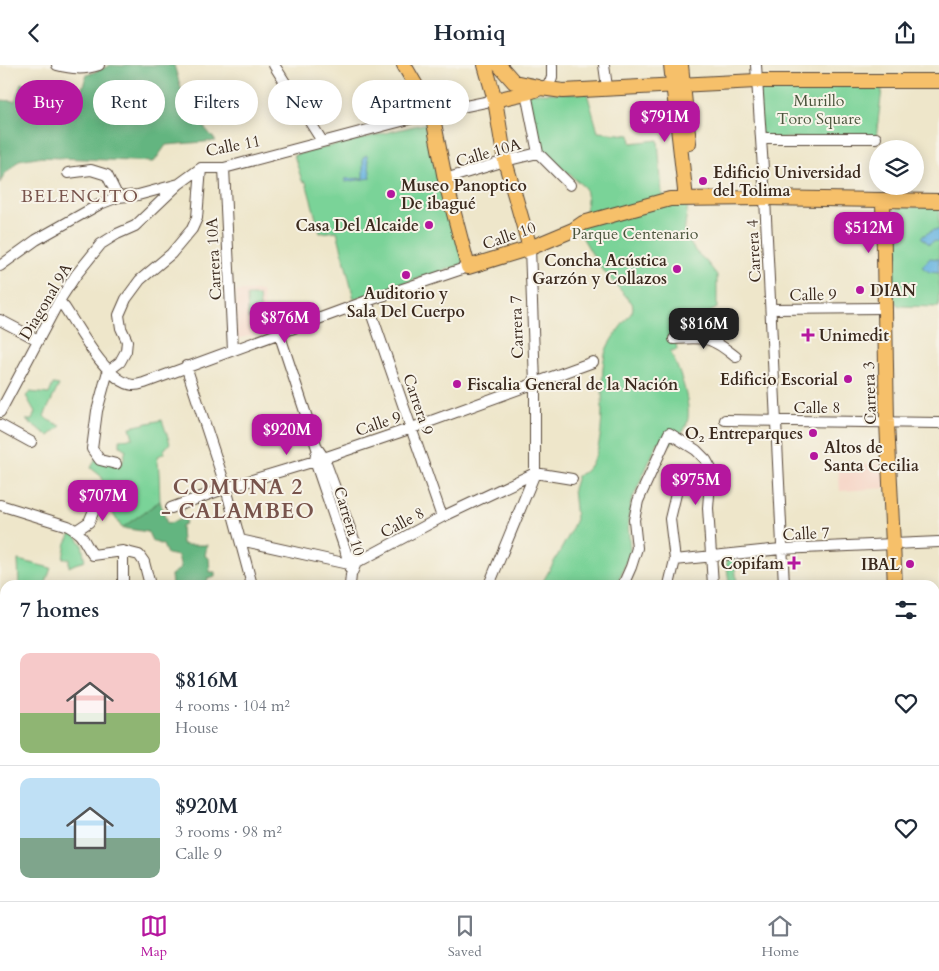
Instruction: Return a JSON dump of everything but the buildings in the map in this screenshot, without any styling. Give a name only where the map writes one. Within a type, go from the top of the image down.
[{"type":"main road","points":[[404,65],[413,80]]},
{"type":"main road","name":"Carrera 7","points":[[485,65],[495,100],[505,161],[530,248]]},
{"type":"main road","points":[[499,65],[523,89],[541,88],[563,91],[607,87],[756,81],[939,81]]},
{"type":"main road","points":[[671,65],[678,84],[690,199]]},
{"type":"main road","points":[[678,84],[681,65]]},
{"type":"main road","name":"Calle 11","points":[[495,100],[523,89]]},
{"type":"main road","points":[[435,125],[468,267]]},
{"type":"main road","name":"Calle 10","points":[[468,267],[530,248],[587,222],[663,201],[765,198],[939,201]]},
{"type":"main road","name":"Carrera 3","points":[[883,200],[887,422],[894,580]]},
{"type":"street","points":[[57,65],[87,69],[99,65]]},
{"type":"street","points":[[274,65],[322,141]]},
{"type":"street","points":[[541,88],[550,83],[552,65]]},
{"type":"street","points":[[604,65],[607,87]]},
{"type":"street","name":"Carrera 4","points":[[756,65],[771,309],[774,422],[784,580]]},
{"type":"street","points":[[523,89],[538,153],[570,185]]},
{"type":"street","name":"Calle 11","points":[[469,105],[495,100]]},
{"type":"street","name":"Calle 11","points":[[0,266],[36,241],[100,203],[118,197],[138,195],[179,184],[201,169],[224,168],[385,125]]},
{"type":"street","points":[[761,138],[876,138]]},
{"type":"street","name":"Calle 10A","points":[[446,179],[538,153]]},
{"type":"street","name":"Carrera 10A","points":[[224,168],[232,350]]},
{"type":"street","points":[[116,464],[100,460],[92,449],[97,411],[108,371],[120,362],[126,351],[127,341],[121,329],[119,315],[126,299],[140,280],[172,254],[192,229],[197,218],[201,169]]},
{"type":"street","points":[[68,173],[91,170],[107,175],[118,197]]},
{"type":"street","name":"Diagonal 9A","points":[[0,412],[59,301],[76,275],[101,244],[135,226],[179,184]]},
{"type":"street","points":[[138,195],[145,204],[148,213]]},
{"type":"street","name":"Carrera 7","points":[[492,580],[536,473],[530,248]]},
{"type":"street","name":"Calle 10","points":[[108,371],[120,380],[134,385],[144,383],[367,301],[468,267]]},
{"type":"street","points":[[59,301],[108,371]]},
{"type":"street","name":"Carrera 9","points":[[367,301],[442,517]]},
{"type":"street","name":"Calle 9","points":[[771,309],[884,308]]},
{"type":"street","points":[[0,320],[38,340]]},
{"type":"street","name":"Carrera 10","points":[[279,333],[320,459],[356,545],[351,580]]},
{"type":"street","points":[[674,339],[702,337],[710,339],[736,357]]},
{"type":"street","name":"Calle 9","points":[[171,508],[226,488],[412,428],[594,362]]},
{"type":"street","points":[[186,366],[226,488],[251,580]]},
{"type":"street","name":"Calle 8","points":[[725,420],[939,423]]},
{"type":"street","points":[[0,425],[31,442]]},
{"type":"street","points":[[626,580],[632,567],[636,548],[634,520],[638,501],[669,433],[696,450],[706,460],[711,469],[708,508],[713,580]]},
{"type":"street","points":[[536,473],[572,479]]},
{"type":"street","name":"Calle 8","points":[[352,563],[442,517],[536,473]]},
{"type":"street","points":[[670,580],[675,560],[670,519],[680,477]]},
{"type":"street","points":[[77,531],[89,522],[102,491]]},
{"type":"street","points":[[0,505],[68,526],[77,531],[85,540],[93,555],[122,551],[140,555],[149,580]]},
{"type":"street","points":[[240,541],[352,563]]},
{"type":"street","name":"Calle 7","points":[[675,560],[781,549],[939,542]]},
{"type":"street","points":[[122,551],[123,580]]},
{"type":"shaded area","points":[[236,291],[262,291],[267,331],[237,339]]},
{"type":"shaded area","points":[[884,463],[886,488],[840,491],[838,466]]},
{"type":"green space","points":[[111,65],[174,65],[179,80],[175,80],[175,125],[201,125],[216,141],[166,145],[154,162],[37,157],[19,160],[4,175],[0,183],[0,100],[15,101],[15,125],[83,125],[83,86],[87,75]]},
{"type":"green space","name":"Murillo Toro Square","points":[[756,81],[883,81],[876,138],[761,138]]},
{"type":"green space","name":"Parque Centenario","points":[[526,93],[587,93],[598,132],[630,135],[631,143],[658,140],[662,194],[670,199],[688,204],[684,234],[696,252],[717,275],[717,308],[701,317],[695,325],[675,336],[677,350],[670,351],[687,399],[688,418],[685,429],[671,444],[658,442],[631,502],[628,521],[630,552],[619,580],[544,580],[576,519],[573,489],[577,476],[588,468],[595,456],[600,440],[603,368],[606,349],[632,312],[633,307],[632,303],[599,266],[581,235],[580,230],[587,200],[585,188],[538,146]]},
{"type":"green space","points":[[419,125],[428,125],[464,260],[461,265],[354,299],[337,231],[320,233],[306,182],[302,181],[294,155]]},
{"type":"green space","points":[[898,207],[939,207],[939,307],[900,306],[894,300],[893,212]]},
{"type":"green space","points":[[247,296],[259,296],[261,316],[248,319]]},
{"type":"green space","points":[[53,384],[59,385],[44,416],[61,426],[49,436],[26,420],[32,420],[35,412],[26,396],[30,392],[49,394]]},
{"type":"green space","points":[[162,420],[170,443],[164,450],[164,453],[157,457],[160,501],[122,528],[103,498],[102,477],[91,468],[98,454],[122,464],[126,450],[120,446],[120,439],[133,438],[130,427]]},
{"type":"green space","points":[[160,501],[167,524],[184,518],[186,523],[181,526],[182,543],[185,545],[207,545],[205,556],[209,558],[210,572],[215,572],[215,577],[207,580],[172,580],[171,575],[181,568],[178,556],[167,554],[163,545],[152,541],[148,532],[122,528]]},
{"type":"green space","points":[[72,531],[82,544],[85,561],[69,567],[69,559],[63,558],[66,543]]},
{"type":"green space","points":[[734,557],[737,580],[729,580],[726,558]]},
{"type":"green space","points":[[18,560],[51,568],[47,580],[19,580]]},
{"type":"water","points":[[367,155],[371,178],[345,182],[345,179],[363,178],[363,157]]},
{"type":"water","points":[[933,230],[939,230],[939,242],[934,241],[929,244],[921,237]]},
{"type":"water","points":[[930,258],[939,259],[939,273],[929,272],[922,267]]},
{"type":"place","name":"Edificio Universidad del Tolima","points":[[703,181]]},
{"type":"place","name":"Museo Panoptico De ibagué","points":[[391,194]]},
{"type":"place","name":"Casa Del Alcaide","points":[[429,225]]},
{"type":"place","name":"Concha Acústica Garzón y Collazos","points":[[677,269]]},
{"type":"place","name":"Auditorio y Sala Del Cuerpo","points":[[406,275]]},
{"type":"place","name":"DIAN","points":[[860,290]]},
{"type":"place","name":"Unimedit","points":[[808,335]]},
{"type":"place","name":"Edificio Escorial","points":[[848,379]]},
{"type":"place","name":"Fiscalia General de la Nación","points":[[457,384]]},
{"type":"place","name":"O₂ Entreparques","points":[[813,433]]},
{"type":"place","name":"Altos de Santa Cecilia","points":[[814,456]]},
{"type":"place","name":"Copifam","points":[[794,563]]},
{"type":"place","name":"IBAL","points":[[910,564]]},
{"type":"district","name":"BELENCITO","points":[[80,196]]},
{"type":"district","name":"COMUNA 2 - CALAMBEO","points":[[238,499]]}]
